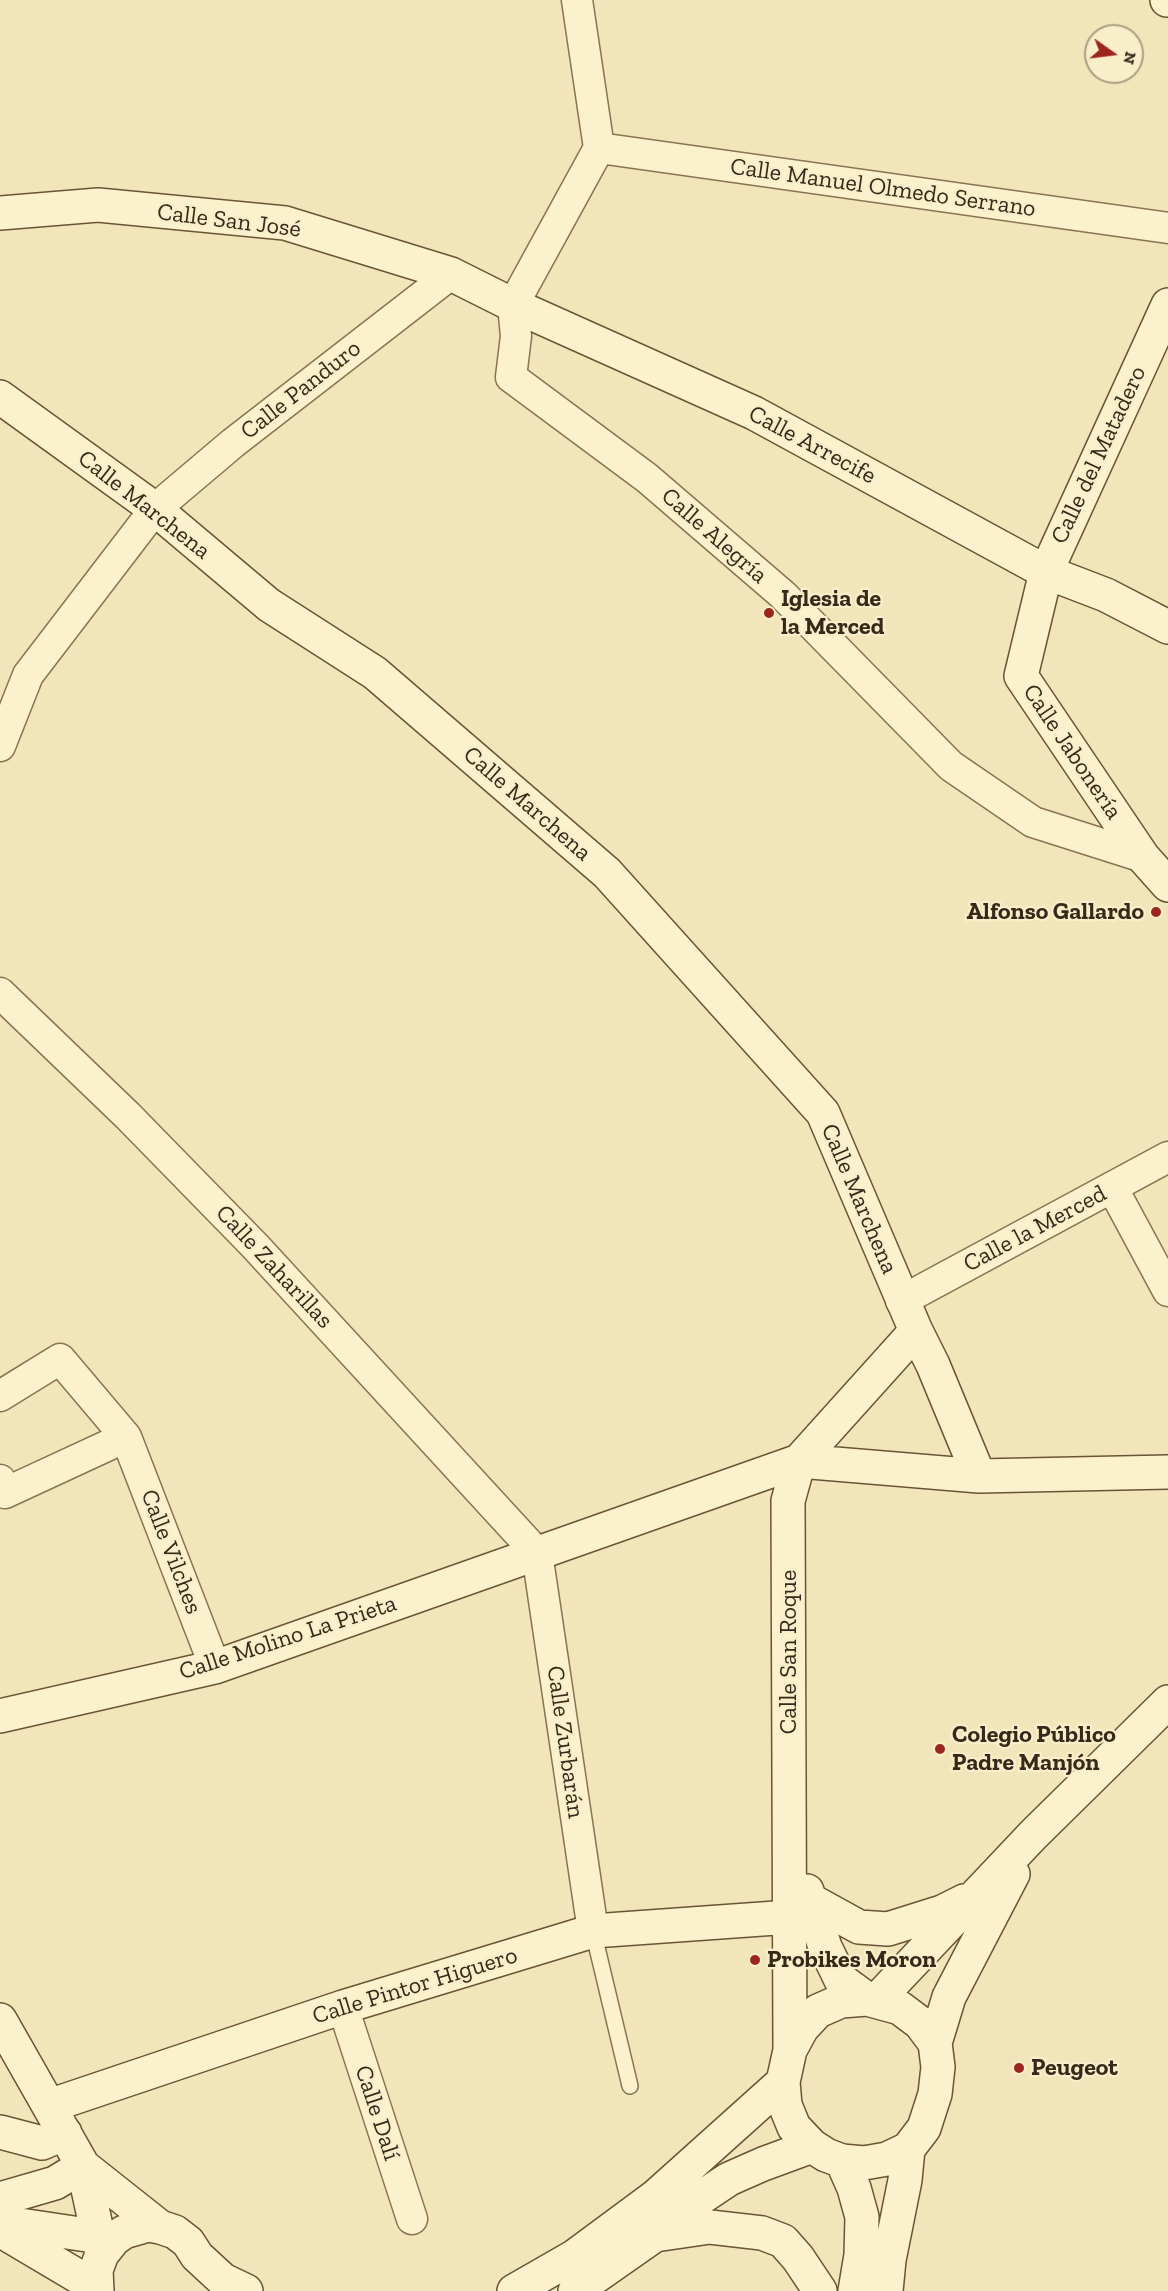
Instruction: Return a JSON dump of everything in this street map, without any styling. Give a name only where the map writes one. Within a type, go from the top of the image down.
[{"type":"street","points":[[513,305],[599,148],[577,0]]},
{"type":"street","name":"Calle Manuel Olmedo Serrano","points":[[599,148],[1168,228]]},
{"type":"street","name":"Calle San José","points":[[0,213],[98,205],[285,223],[451,274]]},
{"type":"street","name":"Calle Arrecife","points":[[451,274],[513,305],[754,413],[1046,572],[1106,595],[1168,627]]},
{"type":"street","name":"Calle Panduro","points":[[0,746],[28,675],[154,509],[233,443],[451,274]]},
{"type":"street","name":"Calle Alegría","points":[[513,305],[516,336],[511,377],[647,478],[783,595],[951,766],[1033,822],[1143,857]]},
{"type":"street","name":"Calle del Matadero","points":[[1046,572],[1168,305]]},
{"type":"street","name":"Calle Marchena","points":[[0,397],[154,509],[269,605],[375,673],[607,873],[824,1113],[902,1301],[933,1365],[979,1476]]},
{"type":"street","name":"Calle Jabonería","points":[[1046,572],[1021,676],[1143,857],[1168,885]]},
{"type":"street","name":"Calle Zaharillas","points":[[0,993],[128,1116],[255,1246],[537,1553]]},
{"type":"street","name":"Calle la Merced","points":[[902,1301],[1168,1157]]},
{"type":"street","points":[[1112,1187],[1168,1291]]},
{"type":"street","points":[[799,1461],[916,1331]]},
{"type":"street","name":"Calle Vilches","points":[[0,1396],[60,1359],[126,1437],[215,1667]]},
{"type":"street","points":[[2,1489],[126,1437]]},
{"type":"street","points":[[537,1553],[799,1461],[979,1476],[1168,1472]]},
{"type":"street","name":"Calle San Roque","points":[[790,2050],[800,1909],[791,1844],[788,1501],[799,1461]]},
{"type":"street","name":"Calle Molino La Prieta","points":[[0,1716],[215,1667],[537,1553]]},
{"type":"street","name":"Calle Zurbarán","points":[[537,1553],[593,1930]]},
{"type":"street","points":[[872,1999],[981,1892],[1101,1766],[1168,1702]]},
{"type":"street","points":[[935,2043],[920,2023],[900,2008],[872,1999],[841,2001],[818,2011],[802,2028],[790,2050],[783,2082],[785,2105],[794,2127],[812,2146],[842,2161],[864,2163],[887,2159],[908,2149],[924,2128],[935,2094],[938,2067],[935,2043],[949,1997],[1033,1835]]},
{"type":"street","points":[[800,1909],[859,1927],[888,1929],[942,1912],[981,1892]]},
{"type":"street","name":"Calle San Roque","points":[[800,1909],[825,1947],[841,1980],[872,1999]]},
{"type":"street","name":"Calle Pintor Higuero","points":[[0,2132],[42,2143],[57,2119],[343,2007],[593,1930],[800,1909]]},
{"type":"street","name":"Calle Dalí","points":[[343,2007],[411,2219]]},
{"type":"street","points":[[0,2020],[83,2166],[105,2243],[96,2270],[96,2289]]},
{"type":"street","points":[[514,2291],[575,2256],[656,2196],[783,2082]]},
{"type":"street","points":[[575,2291],[655,2235],[687,2207],[729,2179],[812,2146]]},
{"type":"street","points":[[886,2291],[908,2149]]},
{"type":"street","points":[[842,2161],[854,2188],[862,2217],[861,2255],[855,2291]]},
{"type":"street","points":[[0,2199],[55,2183],[83,2166]]},
{"type":"street","points":[[83,2166],[160,2226],[175,2232],[188,2242],[197,2256],[202,2271],[201,2291]]},
{"type":"street","points":[[0,2222],[105,2243],[135,2227],[160,2226]]},
{"type":"street","points":[[655,2235],[710,2227],[762,2234],[783,2241],[798,2258],[820,2291]]},
{"type":"street","points":[[0,2230],[96,2289]]},
{"type":"street","points":[[197,2256],[224,2280],[246,2291]]},
{"type":"lane","points":[[593,1930],[630,2086]]},
{"type":"place","name":"Iglesia de la Merced","points":[[769,613]]},
{"type":"place","name":"Alfonso Gallardo","points":[[1156,912]]},
{"type":"place","name":"Colegio Público Padre Manjón","points":[[940,1749]]},
{"type":"place","name":"Probikes Moron","points":[[755,1960]]},
{"type":"place","name":"Peugeot","points":[[1019,2068]]}]
